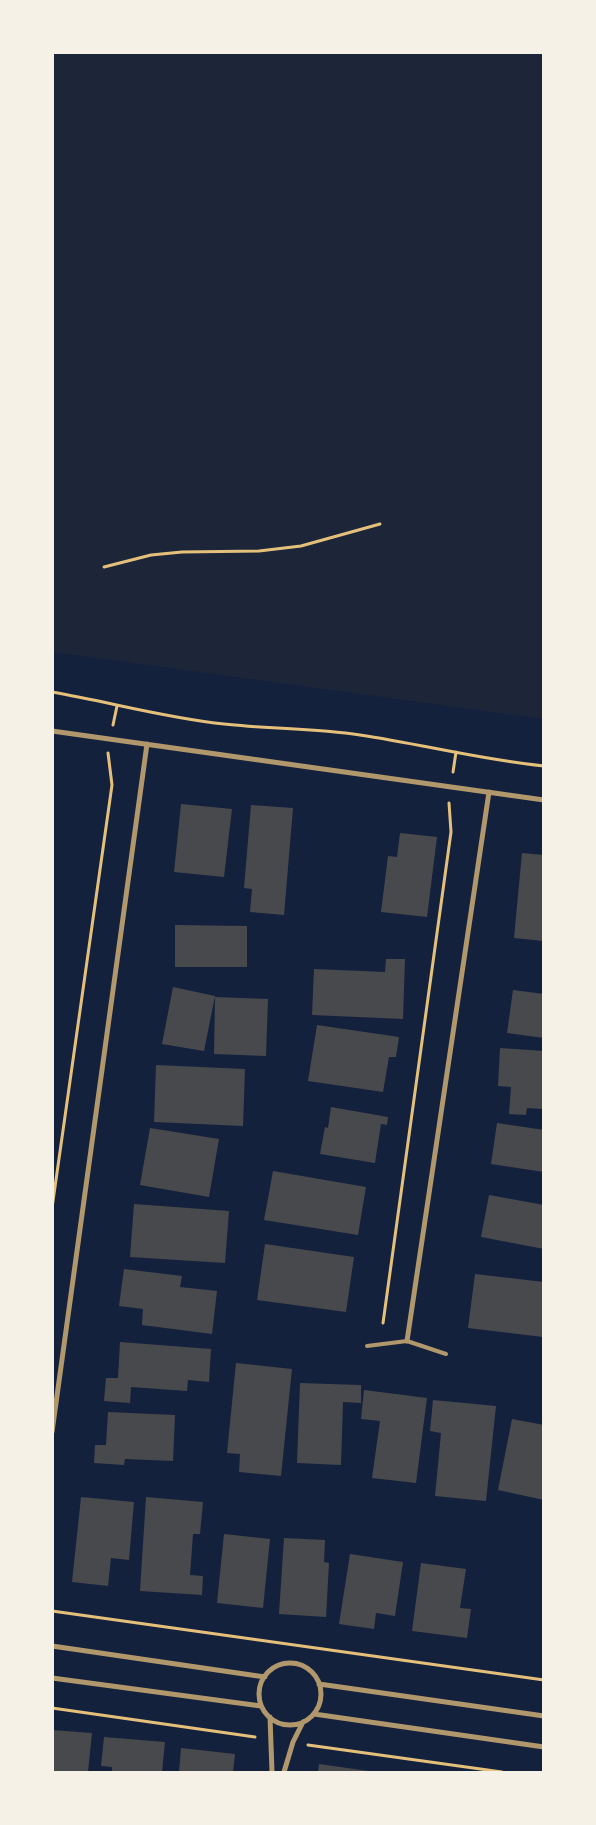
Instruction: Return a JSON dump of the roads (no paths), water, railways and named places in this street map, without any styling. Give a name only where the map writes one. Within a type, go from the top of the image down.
[{"type":"street","points":[[52,731],[544,800]]},
{"type":"street","points":[[52,1432],[147,744]]},
{"type":"street","points":[[407,1341],[489,792]]},
{"type":"street","points":[[52,1646],[265,1676]]},
{"type":"street","points":[[280,1665],[299,1665],[308,1669],[315,1676],[321,1694],[314,1714],[303,1722],[286,1725],[270,1717],[261,1706],[259,1696],[265,1676],[280,1665]]},
{"type":"street","points":[[52,1678],[261,1706]]},
{"type":"street","points":[[319,1684],[544,1716]]},
{"type":"street","points":[[314,1714],[544,1747]]},
{"type":"street","points":[[270,1717],[272,1772]]},
{"type":"street","points":[[284,1772],[293,1742],[303,1722]]},
{"type":"lane","points":[[367,1346],[407,1341],[446,1354]]}]
